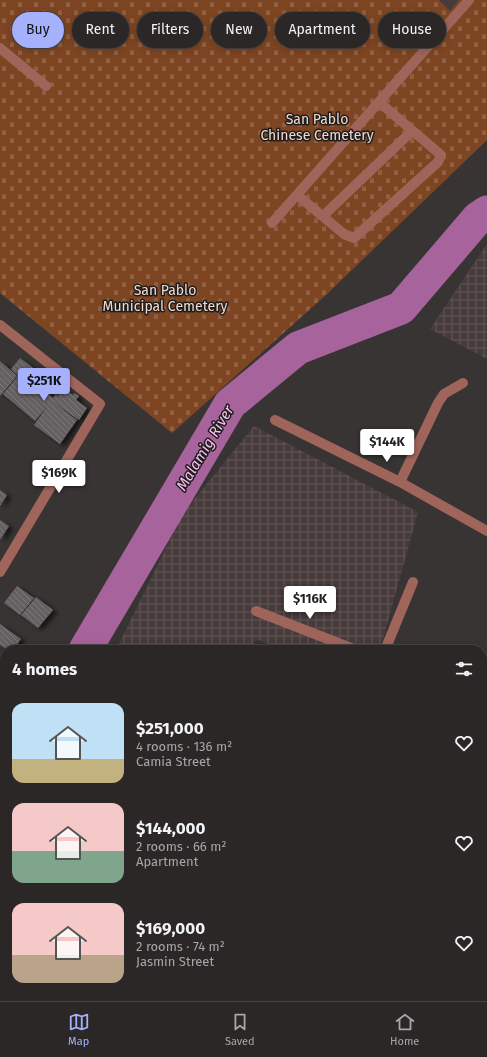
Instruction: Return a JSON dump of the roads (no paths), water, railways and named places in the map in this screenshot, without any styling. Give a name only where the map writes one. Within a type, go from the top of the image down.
[{"type":"street","points":[[272,223],[469,0]]},
{"type":"street","points":[[0,48],[46,86]]},
{"type":"street","points":[[297,195],[344,234],[354,238],[438,162],[441,155],[379,102]]},
{"type":"street","points":[[323,216],[412,131]]},
{"type":"street","points":[[0,325],[100,404],[0,572]]},
{"type":"street","points":[[400,482],[438,403],[444,394],[463,383]]},
{"type":"street","points":[[275,420],[400,482],[487,531]]},
{"type":"street","points":[[387,645],[413,582]]},
{"type":"street","points":[[256,611],[343,645]]},
{"type":"waterway","name":"Malamig River","points":[[88,645],[230,404],[298,348],[401,308],[478,218],[487,212]]},
{"type":"park label","name":"San Pablo Chinese Cemetery","points":[[317,128]]},
{"type":"park label","name":"San Pablo Municipal Cemetery","points":[[165,298]]}]
